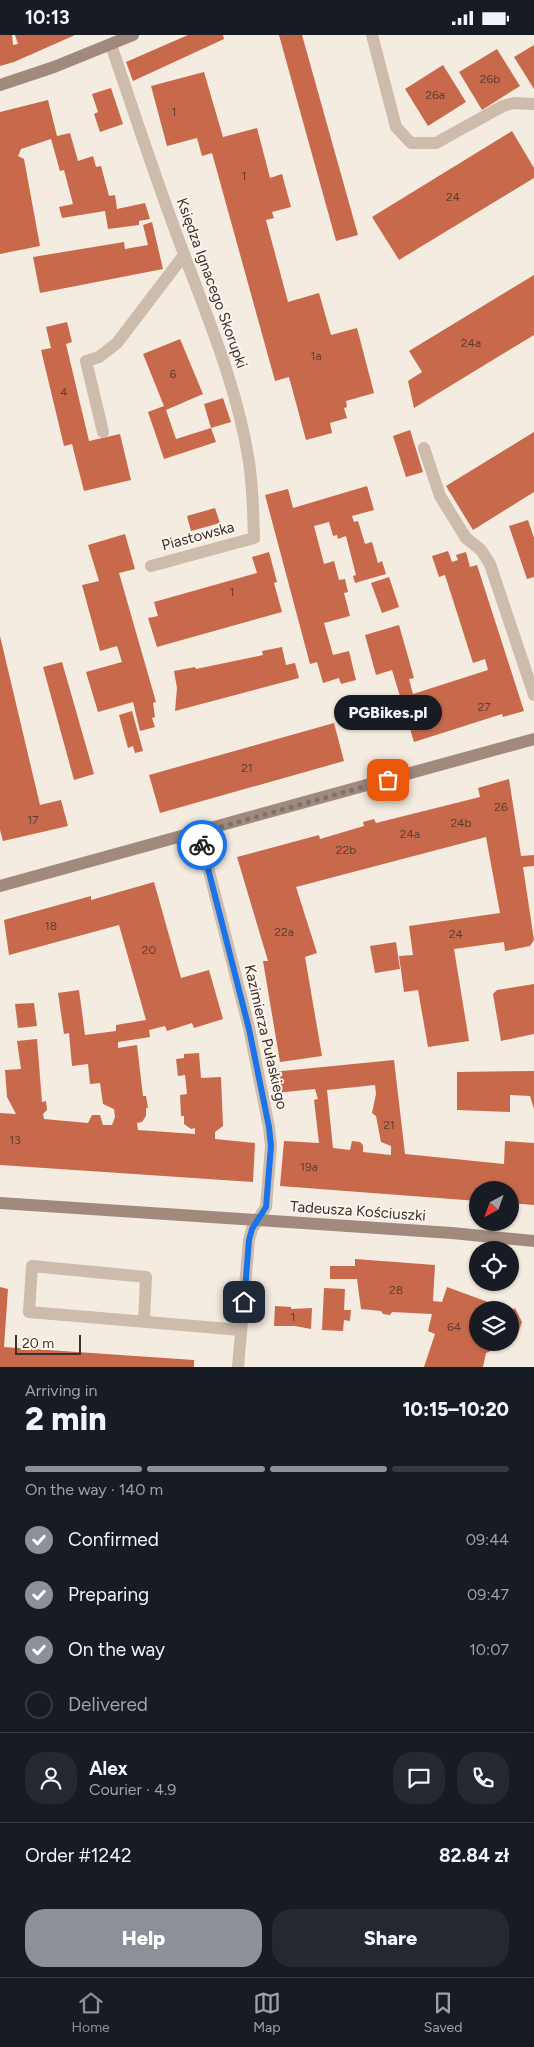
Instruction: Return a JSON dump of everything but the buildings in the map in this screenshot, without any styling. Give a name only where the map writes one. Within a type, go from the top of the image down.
[{"type":"street","points":[[0,85],[54,67],[133,35]]},
{"type":"street","points":[[372,35],[396,127],[411,143],[436,143],[503,106],[514,103],[534,104]]},
{"type":"street","name":"Księdza Ignacego Skorupki","points":[[111,45],[184,255],[216,339],[239,414],[253,492],[254,538]]},
{"type":"street","points":[[104,432],[86,361],[99,357],[112,348],[184,255]]},
{"type":"street","points":[[424,448],[440,496],[466,538],[481,550],[490,564],[534,695]]},
{"type":"street","name":"Piastowska","points":[[151,566],[254,538]]},
{"type":"street","points":[[0,887],[534,739]]},
{"type":"street","name":"Kazimierza Pułaskiego","points":[[199,833],[249,1029],[269,1127],[271,1146],[266,1207],[257,1220],[249,1240],[238,1367]]},
{"type":"street","name":"Tadeusza Kościuszki","points":[[0,1203],[534,1241]]},
{"type":"street","points":[[144,1320],[146,1277],[32,1266],[29,1312],[144,1320],[241,1330]]},
{"type":"way so far","points":[[202,845],[199,833],[388,780]]},
{"type":"place","name":"PGBikes.pl","points":[[388,780]]},
{"type":"route","points":[[202,845],[249,1029],[269,1127],[271,1146],[266,1207],[252,1229],[249,1240],[244,1302]]}]
